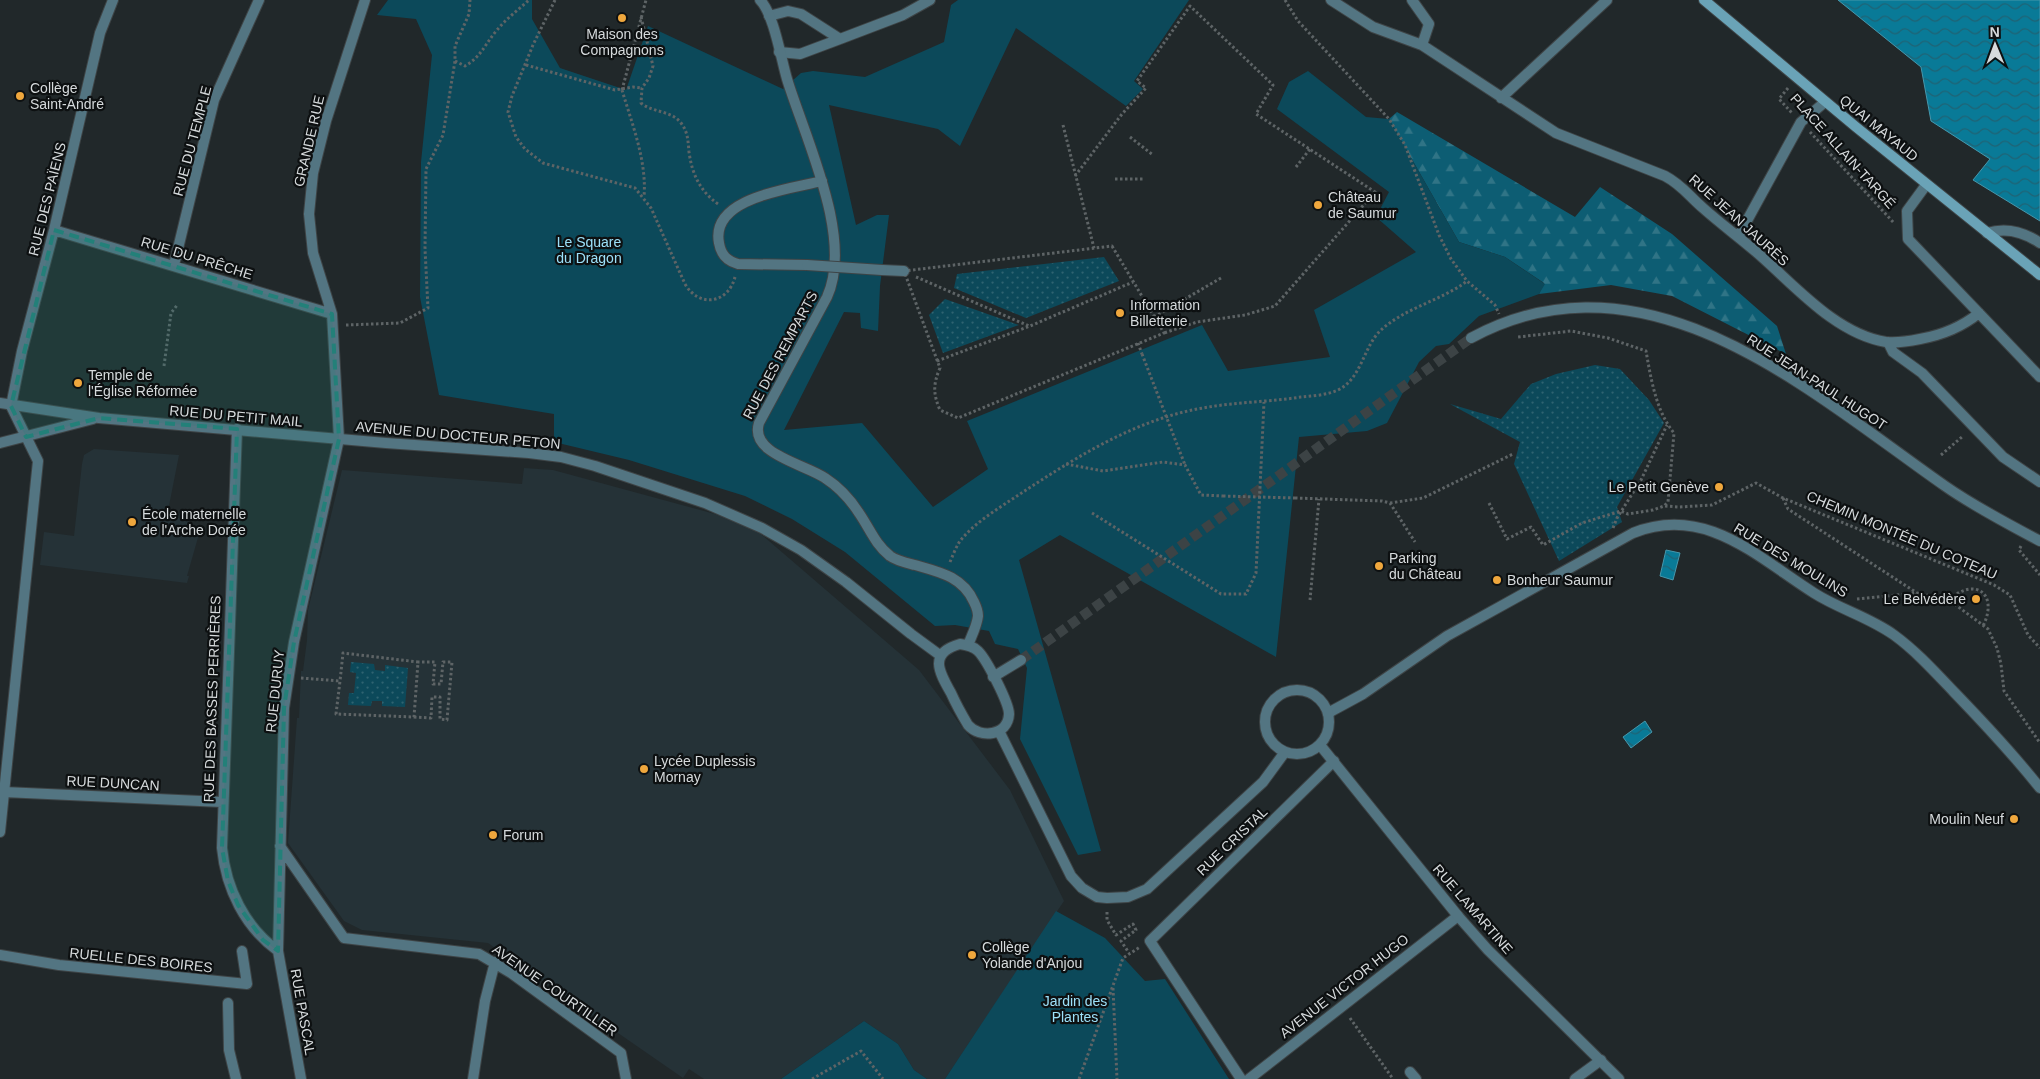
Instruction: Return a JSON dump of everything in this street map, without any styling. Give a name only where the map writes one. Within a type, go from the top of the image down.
[{"type":"main road","name":"QUAI MAYAUD","points":[[1704,0],[1926,185],[2040,275]]},
{"type":"street","name":"RUE DES PAÏENS","points":[[11,406],[22,351],[54,230],[100,34],[113,0]]},
{"type":"street","name":"RUE DU TEMPLE","points":[[174,265],[214,100],[260,0]]},
{"type":"street","name":"GRANDE RUE","points":[[339,439],[332,314],[313,252],[309,214],[313,172],[326,121],[365,0]]},
{"type":"street","name":"RUE DES REMPARTS","points":[[760,0],[765,5],[769,16],[822,181],[834,246],[834,276],[832,285],[759,423],[757,436],[764,447],[813,470],[840,490],[861,515],[878,546],[893,558],[944,574],[965,586],[976,606],[978,616],[968,645]]},
{"type":"street","points":[[779,52],[800,54],[903,16],[930,0]]},
{"type":"street","name":"RUE JEAN JAURÈS","points":[[1331,0],[1373,27],[1422,46],[1556,133],[1679,183],[1700,206],[1762,257],[1800,293],[1861,334],[1888,342]]},
{"type":"street","points":[[1412,0],[1429,24],[1422,46]]},
{"type":"street","points":[[1501,98],[1607,0]]},
{"type":"street","points":[[769,16],[788,11],[801,14],[840,39]]},
{"type":"street","points":[[1738,238],[1801,122],[1825,102]]},
{"type":"street","points":[[822,181],[747,201],[728,213],[721,224],[718,240],[724,256],[730,262],[738,264],[807,265],[904,271]]},
{"type":"street","points":[[1926,185],[1907,212],[1908,238],[2040,377]]},
{"type":"street","points":[[1987,233],[1999,229],[2016,231],[2040,243]]},
{"type":"street","name":"RUE DU PRÊCHE","points":[[54,230],[332,314]]},
{"type":"street","name":"RUE JEAN-PAUL HUGOT","points":[[1471,338],[1503,323],[1550,311],[1602,307],[1633,310],[1662,317],[1707,332],[1758,358],[1847,416],[1947,487],[2040,542]]},
{"type":"street","points":[[1979,313],[1969,321],[1928,338],[1888,342],[1893,352],[1922,373],[2003,457],[2040,482]]},
{"type":"street","name":"RUE DU PETIT MAIL","points":[[0,403],[99,418],[339,439]]},
{"type":"street","points":[[0,832],[38,461],[11,406]]},
{"type":"street","points":[[0,443],[99,418]]},
{"type":"street","name":"RUE DES BASSES PERRIÈRES","points":[[237,429],[222,802],[222,848],[228,881],[238,905],[250,925],[263,940],[278,951]]},
{"type":"street","name":"AVENUE DU DOCTEUR PETON","points":[[339,439],[561,457],[595,466],[705,503],[762,528],[801,550],[846,582],[941,656]]},
{"type":"street","name":"RUE DURUY","points":[[278,951],[284,708],[294,642],[339,439]]},
{"type":"street","name":"RUE DES MOULINS","points":[[1328,714],[1363,694],[1447,636],[1616,542],[1644,528],[1678,524],[1714,531],[1737,541],[1816,594],[1886,630],[1924,661],[2017,759],[2040,788]]},
{"type":"street","points":[[968,645],[978,651],[1008,706],[1007,721],[999,731],[989,734],[979,734],[968,725],[940,673],[938,662],[941,656],[952,646],[968,645]]},
{"type":"street","points":[[993,677],[1021,660]]},
{"type":"street","points":[[1293,690],[1308,692],[1321,700],[1328,714],[1327,734],[1320,745],[1307,753],[1300,754],[1285,752],[1272,743],[1266,729],[1266,714],[1274,700],[1293,690]]},
{"type":"street","points":[[999,731],[1071,876],[1088,893],[1107,898],[1128,897],[1152,885],[1262,782],[1285,752]]},
{"type":"street","name":"RUE LAMARTINE","points":[[1320,745],[1458,916],[1488,950],[1619,1079]]},
{"type":"street","name":"RUE CRISTAL","points":[[1150,941],[1334,761]]},
{"type":"street","name":"RUE DUNCAN","points":[[4,792],[222,802]]},
{"type":"street","name":"AVENUE COURTILLER","points":[[280,846],[344,938],[479,954],[494,962],[621,1053],[626,1079]]},
{"type":"street","name":"AVENUE VICTOR HUGO","points":[[1249,1079],[1341,1005],[1458,916]]},
{"type":"street","points":[[1150,941],[1241,1079]]},
{"type":"street","name":"RUELLE DES BOIRES","points":[[0,955],[59,965],[247,984],[242,951]]},
{"type":"street","name":"RUE PASCAL","points":[[278,951],[301,1079]]},
{"type":"street","points":[[472,1079],[485,1001],[494,962]]},
{"type":"street","points":[[228,1003],[229,1050],[236,1079]]},
{"type":"street","points":[[1575,1079],[1601,1060]]},
{"type":"path","points":[[332,326],[400,323],[428,308],[425,249],[426,169],[443,135],[455,61],[455,46],[468,14],[470,0]]},
{"type":"path","points":[[455,61],[465,66],[476,60],[487,42],[499,28],[529,0]]},
{"type":"path","points":[[556,0],[533,45],[512,96],[508,112],[516,137],[525,149],[543,163],[635,188],[651,208],[685,284],[693,294],[705,300],[720,298],[732,287],[738,264]]},
{"type":"path","points":[[644,197],[644,177],[622,90],[646,0]]},
{"type":"path","points":[[1285,0],[1298,21],[1389,119],[1405,145],[1438,235],[1451,259],[1467,281],[1495,305],[1509,338],[1555,331],[1571,331],[1608,338],[1646,351],[1652,386],[1668,425],[1674,433],[1668,502],[1664,506]]},
{"type":"path","points":[[904,271],[940,368],[934,382],[934,396],[940,410],[958,418],[1164,333],[1197,322],[1245,315],[1275,306],[1375,192],[1256,114],[1273,85],[1190,6],[1137,81],[1146,88],[1122,114],[1075,176]]},
{"type":"path","points":[[641,17],[653,66],[649,78],[642,88],[641,103],[648,109],[666,112],[680,121],[688,137],[691,164],[697,181],[710,198],[728,213]]},
{"type":"path","points":[[526,65],[615,90],[633,87],[642,88]]},
{"type":"path","name":"PLACE ALLAIN-TARGÉ","points":[[1796,78],[1779,99],[1908,238]]},
{"type":"path","points":[[1063,125],[1094,248]]},
{"type":"path","points":[[1130,137],[1153,155]]},
{"type":"path","points":[[1296,167],[1310,149]]},
{"type":"path","points":[[1115,179],[1145,179]]},
{"type":"path","points":[[904,271],[1112,246],[1164,333]]},
{"type":"path","points":[[904,271],[1030,326]]},
{"type":"path","points":[[1154,317],[1221,278]]},
{"type":"path","points":[[944,574],[960,542],[984,519],[1066,464],[1144,424],[1175,413],[1206,407],[1324,394],[1339,389],[1354,376],[1369,346],[1378,333],[1391,322],[1454,291],[1467,281]]},
{"type":"path","points":[[938,361],[1030,326],[1133,282]]},
{"type":"path","points":[[164,366],[171,313],[178,304]]},
{"type":"path","points":[[1138,343],[1185,465],[1201,495],[1382,501],[1390,503],[1424,498],[1513,454]]},
{"type":"path","points":[[1092,513],[1221,594],[1246,594],[1256,573],[1264,402]]},
{"type":"path","points":[[1616,542],[1613,526],[1641,480],[1668,425]]},
{"type":"path","points":[[1941,455],[1974,426]]},
{"type":"path","points":[[1066,464],[1103,471],[1163,462],[1185,465]]},
{"type":"path","points":[[1489,503],[1507,539],[1531,527],[1543,545],[1582,523],[1621,512],[1628,514],[1653,510],[1664,506],[1712,505],[1756,483],[1783,498],[1788,509],[1917,593]]},
{"type":"path","name":"CHEMIN MONTÉE DU COTEAU","points":[[1783,498],[1994,585],[2010,595],[2028,635],[2040,648]]},
{"type":"path","points":[[1310,600],[1318,499]]},
{"type":"path","points":[[1390,503],[1415,542]]},
{"type":"path","points":[[2028,535],[2019,550],[2040,575]]},
{"type":"path","points":[[1949,600],[1957,593],[1968,588],[1979,590],[1985,594],[1989,603],[1989,615],[1983,626]]},
{"type":"path","points":[[1844,609],[1850,603],[1860,598],[1917,593],[1949,600],[1988,629],[1997,648],[2004,691],[2040,742]]},
{"type":"path","points":[[343,653],[418,662],[435,662],[433,684],[441,684],[443,662],[452,662],[452,691],[447,720],[440,719],[440,697],[432,697],[431,718],[336,714],[343,653]]},
{"type":"path","points":[[414,717],[418,662]]},
{"type":"path","points":[[301,678],[340,681]]},
{"type":"path","points":[[1107,920],[1116,935],[1133,924],[1136,930],[1121,941],[1129,954]]},
{"type":"path","points":[[1079,1079],[1123,958],[1150,941]]},
{"type":"path","points":[[1113,985],[1117,1079]]},
{"type":"path","points":[[1341,1005],[1393,1079]]},
{"type":"path","points":[[812,1079],[861,1051],[884,1079]]},
{"type":"highlighted area","points":[[54,230],[332,314],[339,439],[294,642],[284,708],[278,951],[263,940],[238,905],[228,881],[222,848],[237,429],[99,418],[26,437],[11,406]]},
{"type":"shaded area","name":"École maternelle de l'Arche Dorée","points":[[94,449],[179,455],[168,511],[189,514],[188,530],[199,534],[187,576],[189,576],[187,583],[40,565],[44,532],[74,536],[84,455]]},
{"type":"shaded area","name":"Lycée Duplessis Mornay","points":[[524,468],[553,470],[748,523],[919,670],[1010,790],[1064,901],[945,1079],[927,1079],[914,1070],[898,1044],[864,1021],[781,1079],[704,1079],[689,1069],[683,1078],[488,943],[362,930],[344,921],[288,843],[297,718],[299,718],[301,671],[303,671],[307,640],[308,610],[342,470],[522,484]]},
{"type":"green space","name":"Le Square du Dragon","points":[[388,0],[532,0],[532,19],[560,68],[626,90],[648,26],[783,89],[801,73],[813,71],[865,77],[944,42],[951,5],[958,0],[1189,0],[1134,81],[1143,89],[1126,106],[1016,28],[960,146],[938,129],[829,105],[856,225],[877,215],[889,215],[880,286],[878,331],[861,328],[860,313],[844,312],[784,430],[862,423],[933,507],[988,469],[967,421],[1202,325],[1228,371],[1330,357],[1314,310],[1416,252],[1376,217],[1389,192],[1277,109],[1289,82],[1308,71],[1366,117],[1389,119],[1459,242],[1505,257],[1545,284],[1539,294],[1479,316],[1449,344],[1436,346],[1419,362],[1387,423],[1367,431],[1299,437],[1276,657],[1060,535],[1019,560],[1101,851],[1078,855],[1020,739],[1027,668],[1018,649],[995,644],[989,631],[955,625],[935,626],[845,552],[792,519],[745,496],[629,460],[554,442],[554,414],[439,395],[420,297],[421,162],[432,55],[416,19],[377,15]]},
{"type":"green space","points":[[1397,112],[1575,217],[1600,187],[1672,234],[1777,326],[1786,354],[1672,296],[1611,285],[1539,294],[1544,283],[1505,257],[1459,242],[1389,119]]},
{"type":"green space","points":[[1104,257],[1119,281],[1026,318],[954,288],[957,274]]},
{"type":"green space","points":[[945,299],[1019,325],[943,353],[929,315]]},
{"type":"green space","points":[[1595,365],[1620,369],[1649,400],[1664,423],[1617,507],[1622,522],[1559,561],[1514,464],[1520,442],[1450,404],[1501,419],[1531,384],[1556,374]]},
{"type":"green space","points":[[351,662],[374,664],[375,670],[385,671],[385,665],[408,668],[405,707],[382,706],[382,701],[372,701],[371,706],[348,705],[349,693],[354,693],[356,673],[350,672]]},
{"type":"green space","name":"Jardin des Plantes","points":[[1056,911],[1105,938],[1145,981],[1165,979],[1229,1079],[945,1079]]},
{"type":"green space","points":[[864,1021],[898,1044],[914,1070],[927,1079],[781,1079]]},
{"type":"water","points":[[1838,0],[2040,0],[2040,221],[1973,180],[1990,159],[1931,121],[1921,67]]},
{"type":"water","points":[[1666,550],[1680,553],[1673,580],[1660,576]]},
{"type":"water","points":[[1645,721],[1652,732],[1631,748],[1623,737]]},
{"type":"tunnel","points":[[1021,660],[1471,338]]},
{"type":"place","name":"Maison des Compagnons","points":[[622,18]]},
{"type":"place","name":"Collège Saint-André","points":[[20,96]]},
{"type":"place","name":"Château de Saumur","points":[[1318,205]]},
{"type":"place","name":"Information Billetterie","points":[[1120,313]]},
{"type":"place","name":"Temple de l'Église Réformée","points":[[78,383]]},
{"type":"place","name":"Le Petit Genève","points":[[1719,487]]},
{"type":"place","name":"École maternelle de l'Arche Dorée","points":[[132,522]]},
{"type":"place","name":"Parking du Château","points":[[1379,566]]},
{"type":"place","name":"Bonheur Saumur","points":[[1497,580]]},
{"type":"place","name":"Le Belvédère","points":[[1976,599]]},
{"type":"place","name":"Lycée Duplessis Mornay","points":[[644,769]]},
{"type":"place","name":"Moulin Neuf","points":[[2014,819]]},
{"type":"place","name":"Forum","points":[[493,835]]},
{"type":"place","name":"Collège Yolande d'Anjou","points":[[972,955]]}]
